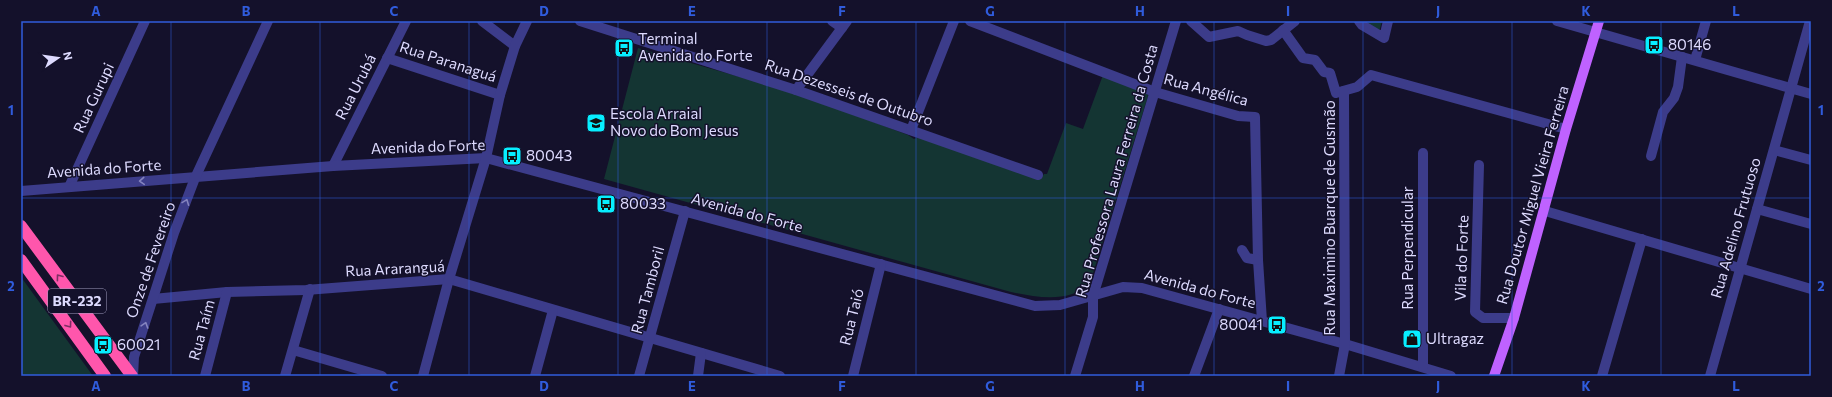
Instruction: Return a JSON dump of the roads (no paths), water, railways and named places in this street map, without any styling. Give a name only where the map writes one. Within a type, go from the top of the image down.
[{"type":"highway","name":"BR-232","points":[[21,226],[133,376]]},
{"type":"highway","name":"BR-232","points":[[21,260],[105,376]]},
{"type":"main road","name":"Rua Doutor Miguel Vieira Ferreira","points":[[1494,376],[1514,318],[1566,129],[1599,21]]},
{"type":"street","name":"Rua Gurupi","points":[[69,187],[145,21]]},
{"type":"street","name":"Onze de Fevereiro","points":[[133,376],[134,357],[174,233],[195,178],[268,21]]},
{"type":"street","name":"Rua Urubá","points":[[333,166],[406,21]]},
{"type":"street","points":[[482,21],[515,46]]},
{"type":"street","points":[[423,376],[449,279],[486,158],[500,95],[515,46],[527,21]]},
{"type":"street","name":"Rua Dezesseis de Outubro","points":[[580,21],[796,90],[1038,175]]},
{"type":"street","points":[[796,90],[845,25],[832,21]]},
{"type":"street","points":[[911,130],[954,21]]},
{"type":"street","name":"Rua Angélica","points":[[970,21],[1155,92],[1238,116],[1255,117],[1258,260]]},
{"type":"street","name":"Rua Professora Laura Ferreira da Costa","points":[[1075,376],[1093,317],[1093,296],[1176,21]]},
{"type":"street","points":[[1191,21],[1205,35],[1211,37],[1238,31],[1247,36],[1266,41],[1271,40],[1295,21]]},
{"type":"street","points":[[1359,21],[1362,25],[1384,38],[1388,21]]},
{"type":"street","points":[[1557,21],[1811,94]]},
{"type":"street","points":[[1695,60],[1706,21]]},
{"type":"street","name":"Rua Adelino Frutuoso","points":[[1710,376],[1810,21]]},
{"type":"street","name":"Rua Maximino Buarque de Gusmão","points":[[1283,30],[1304,58],[1316,60],[1324,72],[1330,73],[1340,92],[1345,344],[1339,376]]},
{"type":"street","points":[[1651,156],[1663,112],[1674,98],[1682,57]]},
{"type":"street","name":"Rua Paranaguá","points":[[387,58],[500,95]]},
{"type":"street","points":[[1340,92],[1362,84],[1371,75],[1566,129]]},
{"type":"street","points":[[1774,150],[1811,160]]},
{"type":"street","name":"Rua Perpendicular","points":[[1422,367],[1423,153]]},
{"type":"street","name":"Avenida do Forte","points":[[21,191],[333,166],[486,158],[1035,306],[1060,305],[1124,287],[1142,288],[1345,344],[1451,376]]},
{"type":"street","name":"Vila do Forte","points":[[1479,164],[1475,312],[1483,318],[1514,318]]},
{"type":"street","points":[[1757,210],[1811,224]]},
{"type":"street","name":"Rua Tamboril","points":[[639,376],[685,211]]},
{"type":"street","points":[[1544,211],[1740,267],[1811,289]]},
{"type":"street","points":[[1602,376],[1642,239]]},
{"type":"street","points":[[1242,250],[1247,258],[1258,260],[1262,321]]},
{"type":"street","name":"Rua Taió","points":[[853,376],[881,264]]},
{"type":"street","name":"Rua Araranguá","points":[[153,299],[227,292],[310,289],[449,279],[780,376]]},
{"type":"street","points":[[285,376],[310,289]]},
{"type":"street","name":"Rua Taím","points":[[205,376],[227,292]]},
{"type":"street","points":[[1194,376],[1219,309]]},
{"type":"street","points":[[535,376],[553,310]]},
{"type":"street","points":[[293,350],[382,376]]},
{"type":"street","points":[[698,376],[701,352]]},
{"type":"place","name":"80146","points":[[1654,45]]},
{"type":"place","name":"Terminal Avenida do Forte","points":[[624,48]]},
{"type":"place","name":"Escola Arraial Novo do Bom Jesus","points":[[596,123]]},
{"type":"place","name":"80043","points":[[512,156]]},
{"type":"place","name":"80033","points":[[606,204]]},
{"type":"place","name":"80041","points":[[1277,325]]},
{"type":"place","name":"Ultragaz","points":[[1412,339]]},
{"type":"place","name":"60021","points":[[103,345]]}]
